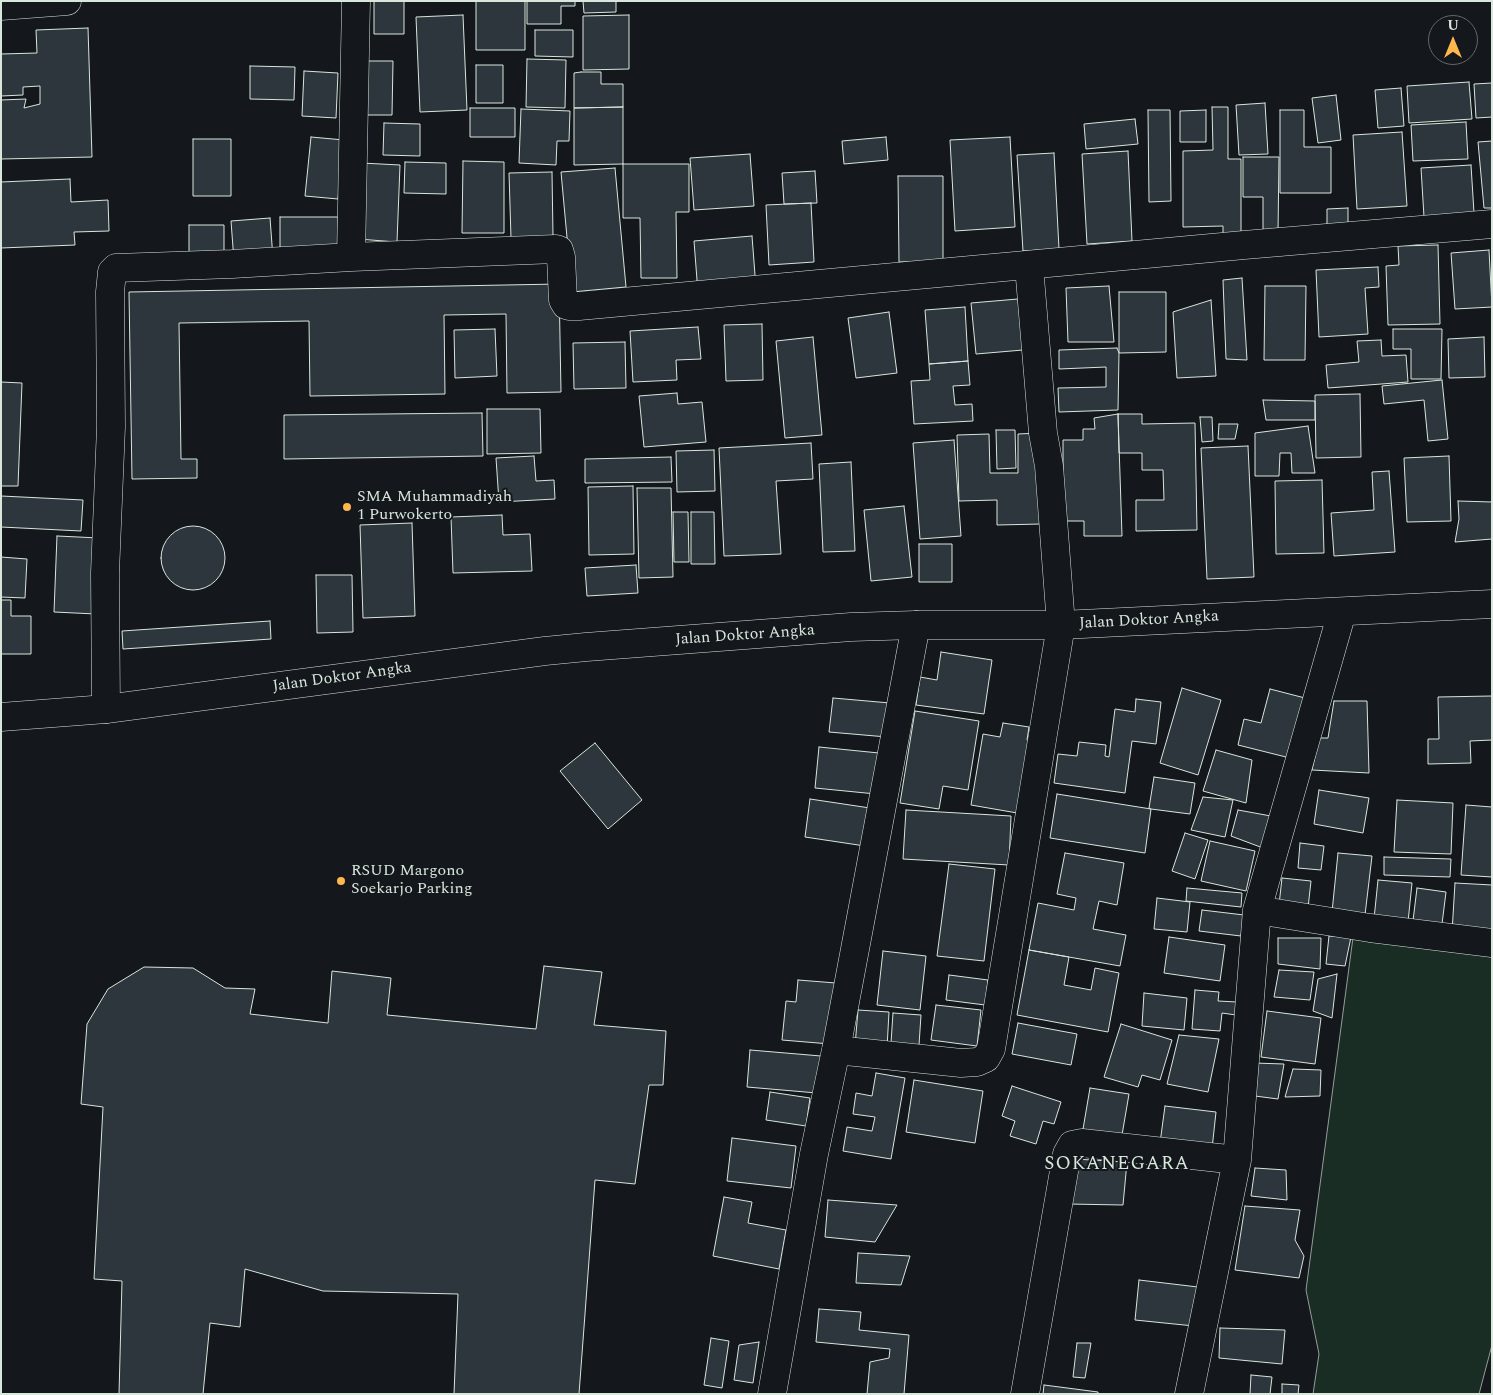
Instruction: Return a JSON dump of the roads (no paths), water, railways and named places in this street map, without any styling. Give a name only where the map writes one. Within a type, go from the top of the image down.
[{"type":"street","points":[[1,6],[67,1]]},
{"type":"street","points":[[351,257],[356,1]]},
{"type":"street","points":[[106,709],[105,573],[111,427],[110,292],[112,272],[116,268],[556,249],[559,250],[561,257],[562,296],[566,305],[569,306],[1492,224]]},
{"type":"street","points":[[836,1050],[961,1063],[977,1062],[986,1058],[991,1049],[1061,625],[1049,466],[1043,434],[1029,266]]},
{"type":"street","name":"Jalan Doktor Angka","points":[[1,717],[106,709],[563,649],[851,628],[916,625],[1061,625],[1492,604]]},
{"type":"street","points":[[1188,1394],[1237,1160],[1258,910],[1342,612]]},
{"type":"street","points":[[772,1394],[814,1154],[836,1050],[916,625]]},
{"type":"street","points":[[1258,910],[1492,943]]},
{"type":"street","points":[[1025,1394],[1067,1154],[1072,1145],[1082,1142],[1237,1160]]},
{"type":"place","name":"SMA Muhammadiyah 1 Purwokerto","points":[[347,507]]},
{"type":"place","name":"RSUD Margono Soekarjo Parking","points":[[341,881]]},
{"type":"district","name":"SOKANEGARA","points":[[1117,1165]]}]
